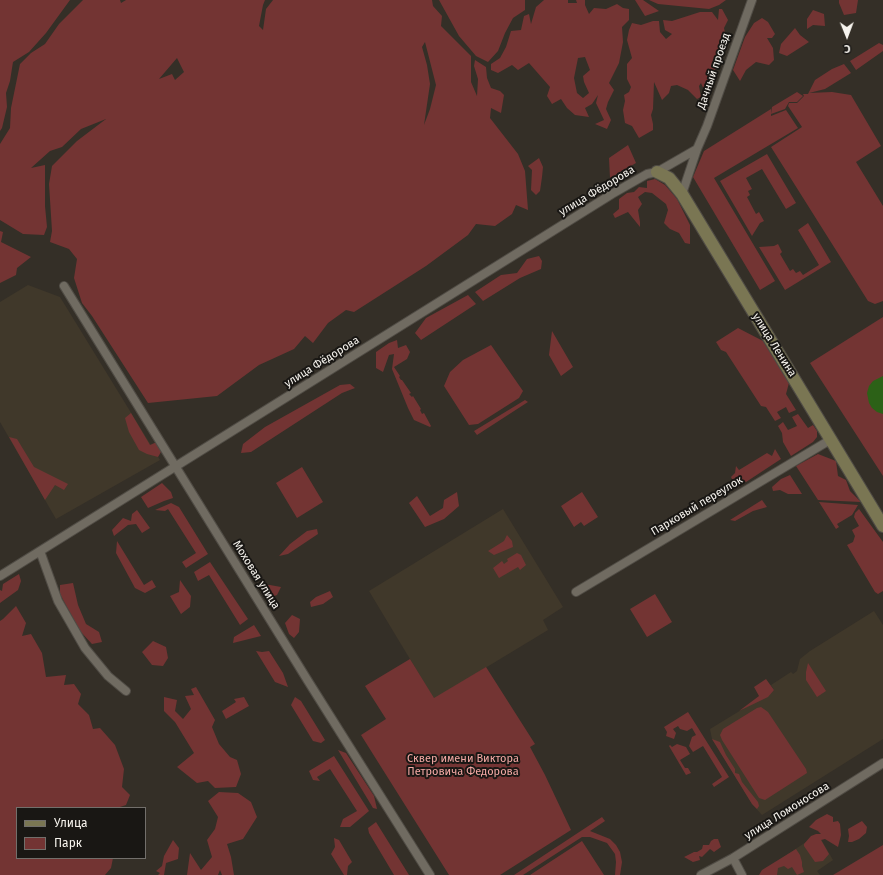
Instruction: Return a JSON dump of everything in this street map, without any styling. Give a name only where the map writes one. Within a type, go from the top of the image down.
[{"type":"street","name":"Дачный проезд","points":[[682,194],[752,0]]},
{"type":"street","name":"улица Фёдорова","points":[[0,576],[612,194],[647,174],[657,172],[697,149]]},
{"type":"street","name":"улица Ленина","points":[[657,172],[669,178],[682,194],[883,526]]},
{"type":"street","name":"Моховая улица","points":[[64,286],[430,875]]},
{"type":"street","name":"Парковый переулок","points":[[576,592],[830,440]]},
{"type":"street","points":[[40,551],[58,601],[85,648],[108,676],[126,691]]},
{"type":"street","name":"улица Ломоносова","points":[[701,875],[734,858],[883,763]]},
{"type":"street","points":[[734,858],[742,875]]},
{"type":"shaded area","points":[[28,285],[60,297],[160,460],[56,519],[0,422],[0,302]]},
{"type":"shaded area","points":[[883,376],[883,414],[872,408],[869,403],[867,393],[869,386],[873,381]]},
{"type":"shaded area","points":[[503,509],[563,607],[543,620],[548,630],[434,699],[369,591]]},
{"type":"shaded area","points":[[874,611],[883,625],[883,739],[762,815],[752,804],[712,739],[710,729],[774,690],[771,685],[791,672],[793,674],[797,671],[800,659],[810,651]]},
{"type":"shaded area","points":[[818,834],[833,860],[817,871],[820,875],[775,875],[770,866]]},
{"type":"green space","points":[[0,0],[70,0],[46,33],[29,52],[13,62],[10,81],[6,93],[7,107],[0,131]]},
{"type":"green space","points":[[83,0],[120,0],[121,3],[126,0],[265,0],[259,26],[263,30],[266,9],[273,0],[432,0],[433,6],[442,16],[441,26],[471,56],[471,82],[477,96],[478,79],[474,66],[475,60],[486,67],[487,78],[491,88],[500,91],[504,95],[501,113],[491,108],[490,118],[518,154],[525,171],[528,210],[516,205],[512,214],[495,226],[476,224],[468,235],[426,266],[354,312],[346,310],[328,323],[313,343],[305,336],[294,349],[259,365],[217,396],[148,403],[82,303],[74,278],[77,259],[69,249],[50,242],[52,231],[49,184],[52,166],[77,141],[106,119],[81,129],[62,147],[50,151],[31,168],[45,165],[45,206],[47,227],[44,235],[23,234],[0,220],[0,144],[10,128],[11,108],[20,64],[31,53],[45,44],[59,24]],"holes":[[[425,42],[436,85],[424,125],[430,84],[422,47]],[[177,58],[184,72],[175,80],[172,74],[159,79]]]},
{"type":"green space","points":[[439,0],[525,0],[525,10],[513,18],[498,51],[488,62],[476,56],[459,36]]},
{"type":"green space","points":[[544,0],[568,0],[568,3],[577,3],[576,0],[585,0],[585,5],[589,14],[594,8],[606,9],[617,4],[623,8],[629,9],[629,20],[622,27],[623,42],[619,63],[609,83],[614,90],[606,109],[611,120],[607,129],[595,124],[604,120],[596,103],[598,95],[592,104],[585,108],[589,117],[575,115],[567,108],[561,99],[552,104],[547,96],[550,87],[529,63],[518,70],[512,65],[498,73],[491,70],[491,64],[500,58],[506,47],[511,31],[521,30],[524,16],[529,14],[531,24],[536,7]],"holes":[[[585,57],[590,70],[583,76],[589,93],[583,98],[577,93],[574,78],[578,58]]]},
{"type":"green space","points":[[635,0],[643,0],[659,11],[645,16]]},
{"type":"green space","points":[[649,0],[726,0],[709,9],[658,4]]},
{"type":"green space","points":[[839,0],[858,0],[856,13],[844,15]]},
{"type":"green space","points":[[719,9],[722,9],[728,20],[724,28],[726,38],[712,79],[708,80],[705,92],[701,83],[699,86],[701,97],[697,99],[688,90],[677,85],[671,86],[669,93],[662,100],[654,82],[653,109],[651,115],[653,130],[639,138],[632,126],[625,123],[623,110],[625,101],[624,95],[629,92],[631,87],[627,79],[627,64],[632,58],[627,40],[632,23],[641,25],[653,21],[659,21],[660,32],[666,39],[672,34],[665,30],[663,20],[672,21],[700,12],[712,12],[718,20]]},
{"type":"green space","points":[[813,10],[824,14],[825,26],[813,25],[807,29],[807,19]]},
{"type":"green space","points":[[762,18],[768,22],[775,34],[772,38],[767,38],[773,48],[774,60],[769,65],[756,62],[746,70],[740,81],[733,70],[745,37],[754,23]]},
{"type":"green space","points":[[795,28],[800,35],[809,42],[787,56],[779,53],[781,44]]},
{"type":"green space","points":[[879,43],[883,45],[883,51],[856,70],[850,61]]},
{"type":"green space","points":[[844,64],[851,73],[825,89],[809,93],[832,92],[851,95],[881,146],[856,162],[883,206],[883,301],[875,304],[868,301],[771,147],[802,127],[788,106],[789,103],[797,103],[804,96],[803,94],[808,94],[815,80],[832,69]]},
{"type":"green space","points":[[797,92],[803,96],[797,102],[789,102],[785,109],[771,114],[772,107]]},
{"type":"green space","points":[[771,109],[771,116],[786,110],[798,128],[714,178],[775,281],[760,290],[693,177],[704,151]]},
{"type":"green space","points":[[628,145],[636,163],[610,178],[609,158]]},
{"type":"green space","points":[[767,154],[796,203],[786,209],[762,169],[746,178],[752,189],[748,191],[750,195],[747,197],[756,214],[759,212],[764,221],[760,223],[752,236],[720,181]]},
{"type":"green space","points":[[539,158],[543,167],[540,191],[536,195],[531,190],[532,170],[528,166]]},
{"type":"green space","points":[[655,179],[665,185],[677,199],[690,225],[690,244],[685,243],[679,233],[670,229],[664,223],[668,210],[666,204],[652,193],[645,192],[638,197],[642,204],[638,210],[640,227],[628,212],[615,218],[613,214],[619,209],[619,199],[627,193],[634,192],[639,187],[647,188],[647,181]]},
{"type":"green space","points":[[808,223],[831,262],[785,290],[759,247],[774,246],[778,244],[782,252],[780,254],[790,271],[793,269],[796,273],[800,271],[803,275],[819,265],[798,230]]},
{"type":"green space","points":[[0,231],[3,232],[1,242],[31,257],[17,268],[16,275],[0,283]]},
{"type":"green space","points":[[539,256],[542,261],[541,269],[520,278],[483,301],[475,292],[501,275],[517,273],[527,259]]},
{"type":"green space","points":[[468,295],[476,304],[421,340],[415,333],[426,318]]},
{"type":"green space","points":[[883,317],[883,476],[810,363]]},
{"type":"green space","points":[[738,328],[763,341],[789,383],[786,394],[796,410],[789,413],[786,407],[777,412],[781,418],[775,421],[766,407],[761,406],[726,352],[721,350],[716,342]]},
{"type":"green space","points":[[552,331],[573,367],[561,376],[549,355]]},
{"type":"green space","points":[[397,340],[398,348],[406,345],[410,352],[407,359],[394,367],[400,376],[399,377],[411,393],[409,394],[412,397],[413,396],[421,409],[422,414],[424,413],[431,426],[430,427],[414,420],[408,408],[392,369],[394,354],[389,355],[383,372],[376,368],[376,352],[389,343]]},
{"type":"green space","points":[[491,345],[523,391],[519,398],[478,424],[469,425],[444,386],[450,372],[463,360]]},
{"type":"green space","points":[[350,384],[355,388],[342,393],[251,452],[241,453],[243,444],[265,427],[340,385]]},
{"type":"green space","points":[[525,400],[528,402],[477,435],[474,431]]},
{"type":"green space","points":[[131,413],[150,445],[159,441],[161,452],[158,457],[139,450],[129,432],[125,418]]},
{"type":"green space","points":[[798,414],[808,428],[813,425],[817,431],[817,437],[813,442],[791,456],[783,442],[782,433],[778,426],[783,422],[788,430],[797,426],[792,417]]},
{"type":"green space","points":[[9,437],[17,439],[34,467],[68,484],[64,490],[55,485],[45,500]]},
{"type":"green space","points":[[775,449],[781,459],[736,487],[731,477],[735,473],[736,466],[739,470],[767,453],[772,456]]},
{"type":"green space","points":[[818,454],[836,461],[838,476],[846,480],[850,491],[861,502],[818,500],[796,466]]},
{"type":"green space","points":[[302,467],[323,502],[297,518],[276,483]]},
{"type":"green space","points":[[790,475],[802,494],[788,494],[780,490],[773,491],[772,487],[781,479]]},
{"type":"green space","points":[[162,483],[171,492],[173,498],[148,508],[141,497]]},
{"type":"green space","points":[[457,492],[459,506],[444,519],[425,527],[409,503],[417,496],[430,516],[443,508],[444,500]]},
{"type":"green space","points":[[582,492],[598,517],[584,526],[581,522],[574,527],[561,506]]},
{"type":"green space","points":[[762,500],[767,507],[753,511],[735,521],[730,520]]},
{"type":"green space","points":[[819,502],[858,505],[852,515],[837,524],[839,527],[836,529]]},
{"type":"green space","points":[[171,503],[179,507],[208,554],[186,568],[182,562],[196,553],[168,509],[165,511],[155,510]]},
{"type":"green space","points":[[859,509],[883,542],[883,591],[878,594],[875,592],[847,545],[853,542],[855,536],[852,530],[859,526],[854,517],[855,513]]},
{"type":"green space","points":[[137,510],[150,528],[142,533],[136,524],[128,525],[114,536],[112,530],[123,518],[131,521],[132,514]]},
{"type":"green space","points":[[317,529],[318,534],[288,554],[279,556],[290,544],[307,531]]},
{"type":"green space","points":[[507,535],[512,541],[513,547],[494,555],[488,551],[504,541]]},
{"type":"green space","points":[[117,541],[144,585],[152,580],[156,587],[145,593],[135,588],[116,553]]},
{"type":"green space","points":[[517,553],[521,555],[526,565],[520,570],[518,567],[499,578],[493,568],[502,561],[504,564],[508,561],[507,559]]},
{"type":"green space","points":[[210,562],[248,619],[240,625],[209,575],[198,581],[194,572]]},
{"type":"green space","points":[[19,574],[21,581],[18,590],[0,603],[0,590],[2,591],[3,584]]},
{"type":"green space","points":[[180,580],[191,596],[190,607],[181,614],[170,596],[179,592]]},
{"type":"green space","points":[[73,583],[78,605],[86,624],[99,632],[102,642],[92,644],[80,631],[60,594],[60,585]]},
{"type":"green space","points":[[264,585],[281,587],[277,595],[266,599]]},
{"type":"green space","points":[[330,591],[333,597],[323,604],[311,607],[310,602],[316,597]]},
{"type":"green space","points":[[655,594],[672,622],[647,637],[630,609]]},
{"type":"green space","points":[[16,606],[26,623],[22,636],[31,634],[42,653],[46,677],[66,675],[64,685],[74,684],[81,694],[78,704],[89,715],[93,729],[100,728],[115,745],[124,769],[122,787],[130,795],[126,805],[120,807],[16,807],[16,859],[113,859],[111,868],[105,875],[0,875],[0,621]]},
{"type":"green space","points":[[292,615],[300,619],[299,632],[294,638],[289,634],[285,623]]},
{"type":"green space","points":[[254,625],[261,636],[233,643],[234,637]]},
{"type":"green space","points":[[153,641],[166,647],[168,658],[163,666],[152,665],[142,652]]},
{"type":"green space","points":[[256,651],[269,651],[283,673],[288,687],[275,682]]},
{"type":"green space","name":"Сквер имени Виктора Петровича Федорова","points":[[410,659],[434,698],[486,667],[535,744],[530,747],[571,830],[500,875],[449,875],[361,735],[386,719],[365,686]]},
{"type":"green space","points":[[808,663],[826,691],[817,697],[806,680]]},
{"type":"green space","points":[[766,679],[774,690],[768,697],[739,711],[759,696],[754,687]]},
{"type":"green space","points":[[196,687],[215,720],[212,727],[219,744],[230,757],[237,760],[241,774],[236,787],[215,788],[208,781],[197,783],[177,767],[194,753],[175,722],[164,711],[164,697],[177,700],[175,711],[183,719],[191,709],[185,696],[194,695],[191,689]]},
{"type":"green space","points":[[244,697],[249,706],[226,719],[222,711],[236,702],[234,699]]},
{"type":"green space","points":[[295,697],[301,701],[325,740],[321,743],[313,741],[291,705]]},
{"type":"green space","points":[[761,707],[768,712],[806,769],[807,773],[765,800],[759,798],[720,735],[723,729]]},
{"type":"green space","points":[[688,712],[729,777],[714,787],[712,784],[722,777],[703,746],[693,752],[689,746],[692,737],[696,735],[692,728],[687,731],[680,729],[678,726],[673,729],[676,733],[674,739],[666,736],[667,732],[664,727]]},
{"type":"green space","points":[[712,739],[720,742],[735,769],[735,773],[739,774],[742,782],[758,802],[759,806],[757,809],[752,804]]},
{"type":"green space","points":[[677,744],[686,747],[690,754],[680,760],[685,768],[688,768],[691,773],[686,775],[669,746],[670,745],[672,747]]},
{"type":"green space","points":[[338,750],[346,753],[374,796],[377,809],[373,808]]},
{"type":"green space","points":[[334,756],[369,811],[350,827],[340,827],[343,819],[357,811],[330,769],[317,777],[320,781],[313,780],[309,771]]},
{"type":"green space","points":[[219,792],[238,793],[251,802],[257,817],[243,839],[227,844],[234,875],[222,875],[220,870],[218,875],[187,875],[190,853],[201,870],[212,857],[207,840],[215,829],[218,817],[208,801]]},
{"type":"green space","points":[[827,814],[833,817],[833,822],[838,821],[840,824],[841,835],[838,847],[825,839],[821,840],[829,854],[823,861],[815,862],[804,844],[811,836],[821,834],[809,827],[816,820]]},
{"type":"green space","points":[[602,817],[605,821],[590,831],[610,839],[616,845],[620,852],[622,862],[620,875],[615,875],[615,854],[607,843],[590,837],[582,837],[523,875],[514,875]]},
{"type":"green space","points":[[862,821],[867,827],[866,833],[859,839],[848,842],[848,829]]},
{"type":"green space","points":[[376,822],[409,875],[394,875],[369,833],[368,828]]},
{"type":"green space","points":[[334,838],[339,840],[352,862],[348,866],[347,875],[344,875],[331,854],[335,847]]},
{"type":"green space","points":[[714,839],[718,839],[721,847],[714,852],[710,849],[702,857],[699,856],[700,860],[693,862],[684,857],[702,849],[703,845],[709,845]]},
{"type":"green space","points":[[173,840],[179,848],[178,859],[166,863],[164,875],[158,875],[160,873],[156,871],[162,866],[164,856]]},
{"type":"green space","points":[[582,841],[604,875],[530,875]]},
{"type":"green space","points":[[883,845],[883,875],[833,875]]},
{"type":"green space","points":[[796,849],[800,855],[804,872],[797,875],[792,867],[788,869],[784,866],[778,868],[777,875],[759,875],[762,870]]}]
